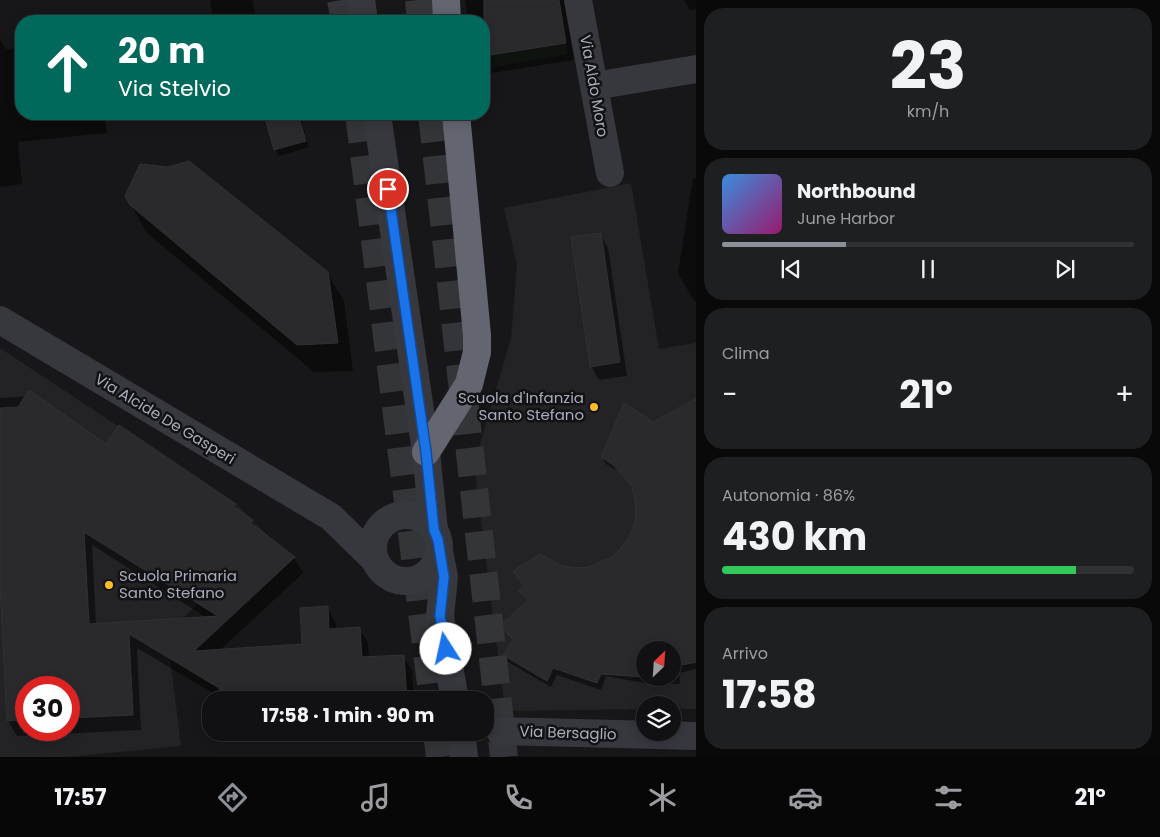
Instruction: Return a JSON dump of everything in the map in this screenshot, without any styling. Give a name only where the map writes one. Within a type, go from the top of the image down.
[{"type":"highway","points":[[446,0],[447,15]]},
{"type":"highway","points":[[426,452],[469,384],[477,352],[457,120]]},
{"type":"street","points":[[361,0],[363,15]]},
{"type":"street","name":"Via Aldo Moro","points":[[578,0],[610,172]]},
{"type":"street","points":[[594,86],[696,69]]},
{"type":"street","points":[[378,120],[426,452],[428,480],[444,577],[440,616],[453,691]]},
{"type":"street","name":"Via Alcide De Gasperi","points":[[0,320],[331,517],[375,560]]},
{"type":"street","points":[[395,518],[417,516],[427,522],[437,541],[436,563],[429,572],[420,578],[409,581],[398,580],[388,576],[380,569],[372,550],[373,539],[377,530],[395,518],[428,480]]},
{"type":"street","name":"Via Alcide De Gasperi","points":[[331,517],[395,518]]},
{"type":"street","points":[[409,581],[440,616]]},
{"type":"street","name":"Via Bersaglio","points":[[494,732],[696,736]]},
{"type":"street","points":[[464,757],[472,741]]},
{"type":"shaded area","points":[[566,43],[567,54],[490,68],[490,55]]},
{"type":"shaded area","name":"Scuola d'Infanzia Santo Stefano","points":[[631,183],[659,349],[696,343],[696,709],[681,709],[681,696],[636,696],[636,709],[505,711],[474,465],[511,338],[517,265],[504,208]]},
{"type":"shaded area","name":"Scuola Primaria Santo Stefano","points":[[0,348],[236,504],[269,537],[167,633],[181,746],[68,757],[0,757]]},
{"type":"building","points":[[484,0],[559,0],[566,43],[490,55],[490,15],[484,15]]},
{"type":"building","points":[[266,120],[300,120],[306,141],[274,150]]},
{"type":"building","points":[[189,161],[328,272],[338,343],[297,345],[130,205],[125,196],[140,164],[168,167]]},
{"type":"building","points":[[601,233],[620,362],[590,367],[571,237]]},
{"type":"building","name":"Scuola Primaria Santo Stefano","points":[[29,390],[106,444],[119,425],[236,504],[234,507],[253,520],[251,523],[295,557],[194,651],[302,644],[300,608],[328,606],[329,629],[360,627],[362,657],[404,655],[406,691],[219,691],[219,688],[129,634],[133,715],[80,717],[80,676],[15,676],[15,721],[7,721],[0,586],[0,408],[18,407]],"holes":[[[84,532],[218,616],[89,624]]]},
{"type":"building","points":[[696,399],[696,662],[681,665],[681,641],[636,641],[636,676],[601,674],[597,683],[553,668],[547,681],[503,655],[513,640],[499,626],[528,601],[519,591],[524,586],[513,571],[540,554],[562,566],[588,567],[612,557],[629,537],[636,513],[632,487],[613,465],[601,457],[624,403],[653,422]]},
{"type":"tunnel","points":[[341,0],[344,15]]},
{"type":"tunnel","points":[[419,0],[420,15]]},
{"type":"tunnel","points":[[360,120],[432,691]]},
{"type":"tunnel","points":[[433,120],[504,757]]},
{"type":"tunnel","points":[[438,741],[440,757]]},
{"type":"place","name":"Scuola d'Infanzia Santo Stefano","points":[[594,407]]},
{"type":"place","name":"Scuola Primaria Santo Stefano","points":[[109,585]]},
{"type":"route","points":[[388,189],[426,452],[434,530],[438,540],[444,577],[440,616],[446,649]]}]
